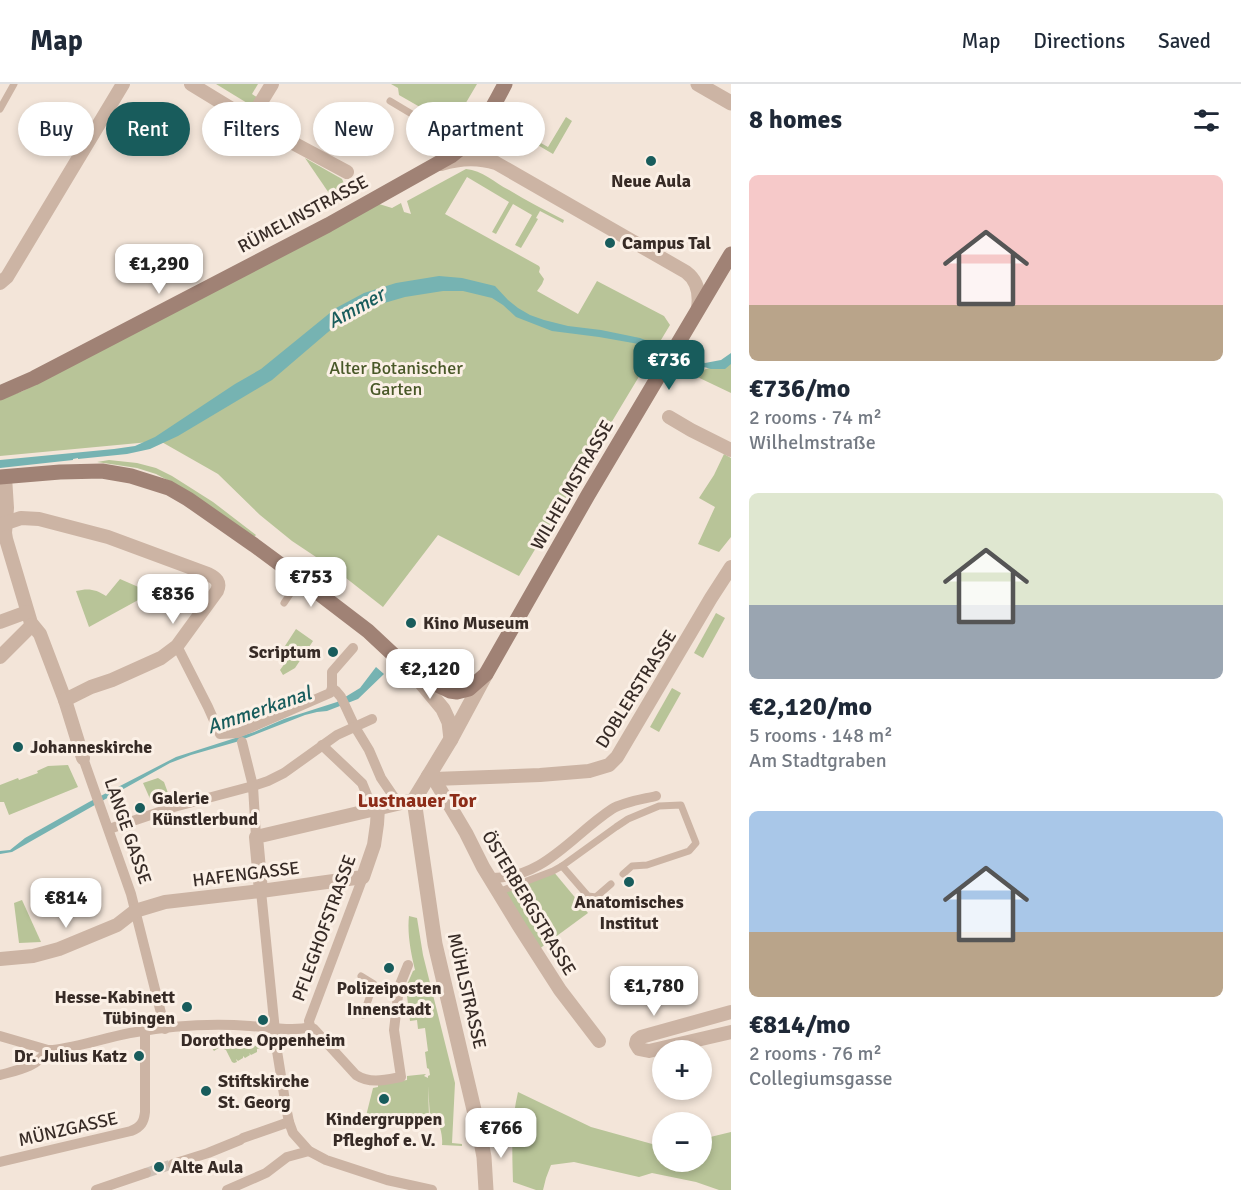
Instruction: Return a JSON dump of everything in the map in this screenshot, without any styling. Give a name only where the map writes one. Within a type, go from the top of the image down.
[{"type":"main road","name":"RÜMELINSTRASSE","points":[[496,102],[505,84]]},
{"type":"main road","name":"RÜMELINSTRASSE","points":[[0,393],[34,378],[328,225],[449,156]]},
{"type":"main road","name":"WILHELMSTRASSE","points":[[486,674],[588,495],[731,254]]},
{"type":"main road","points":[[2,477],[95,471],[118,473],[169,488],[255,545],[300,579],[368,631],[414,674],[457,692],[469,689],[486,674]]},
{"type":"street","points":[[0,283],[8,277],[123,84]]},
{"type":"street","points":[[191,84],[220,102]]},
{"type":"street","points":[[261,102],[272,84]]},
{"type":"street","points":[[698,84],[731,103]]},
{"type":"street","points":[[301,148],[346,172]]},
{"type":"street","points":[[433,166],[468,158],[496,163],[686,272],[697,286],[698,308]]},
{"type":"street","points":[[669,417],[731,450]]},
{"type":"street","name":"LANGE GASSE","points":[[2,477],[7,508],[3,524],[6,539],[30,618],[40,634],[65,700],[131,894],[165,1029]]},
{"type":"street","points":[[3,524],[26,517],[102,535],[217,579],[219,585],[217,591],[177,646],[161,658],[65,700]]},
{"type":"street","name":"DOBLERSTRASSE","points":[[431,778],[540,775],[589,771],[609,765],[617,757],[731,567]]},
{"type":"street","points":[[0,622],[30,618]]},
{"type":"street","points":[[0,657],[30,618]]},
{"type":"street","points":[[177,646],[220,734],[238,733],[330,693],[332,672],[353,648]]},
{"type":"street","points":[[414,674],[443,709],[449,722],[452,739]]},
{"type":"street","name":"WILHELMSTRASSE","points":[[414,800],[431,778],[486,674]]},
{"type":"street","points":[[332,688],[343,702],[381,778],[398,803]]},
{"type":"street","points":[[109,829],[268,781],[284,773],[338,735],[372,719]]},
{"type":"street","points":[[242,742],[253,786],[273,1016],[289,1122],[296,1138],[309,1151],[326,1160],[380,1178],[432,1190]]},
{"type":"street","points":[[322,745],[362,783],[375,809]]},
{"type":"street","name":"ÖSTERBERGSTRASSE","points":[[431,778],[466,833],[498,892],[560,990],[599,1041]]},
{"type":"street","points":[[490,878],[511,876],[538,867],[614,808],[656,796]]},
{"type":"street","points":[[256,837],[414,800]]},
{"type":"street","name":"MÜHLSTRASSE","points":[[414,800],[435,944],[480,1131],[486,1190]]},
{"type":"street","name":"PFLEGHOFSTRASSE","points":[[48,1050],[165,1029],[230,1025],[275,1028],[310,1027],[309,1021],[334,966],[374,845],[378,824],[375,809]]},
{"type":"street","name":"HAFENGASSE","points":[[0,959],[33,956],[59,949],[117,925],[135,911],[154,905],[182,899],[363,877]]},
{"type":"street","points":[[310,1027],[356,1075],[365,1080],[375,1081],[401,1077],[394,1053],[394,1030],[398,990],[408,965]]},
{"type":"street","points":[[731,1012],[641,1037],[636,1044],[639,1049],[649,1051],[731,1032]]},
{"type":"street","name":"MÜNZGASSE","points":[[0,1161],[135,1130],[142,1124],[146,1031]]},
{"type":"street","points":[[0,1036],[48,1050],[38,1062],[0,1076]]},
{"type":"street","points":[[172,1164],[208,1153],[289,1122]]},
{"type":"street","points":[[227,1190],[266,1173],[287,1157],[309,1151]]},
{"type":"street","points":[[96,1190],[146,1173]]},
{"type":"lane","points":[[0,109],[14,84]]},
{"type":"lane","points":[[284,603],[300,579]]},
{"type":"lane","points":[[498,892],[562,866],[628,819],[659,806],[681,805],[696,843],[689,851],[647,865],[632,866],[622,874]]},
{"type":"lane","points":[[562,866],[588,896],[596,897],[611,884]]},
{"type":"lane","points":[[361,976],[374,984],[363,1015]]},
{"type":"green space","points":[[216,84],[258,84],[252,94],[258,98],[255,102],[245,102]]},
{"type":"green space","points":[[391,84],[477,84],[466,102],[411,102],[399,95],[398,88]]},
{"type":"green space","points":[[566,117],[572,121],[553,154],[545,149],[545,145],[548,147]]},
{"type":"green space","points":[[305,158],[342,179],[349,194],[335,202]]},
{"type":"green space","name":"Alter Botanischer Garten","points":[[466,169],[483,174],[564,220],[563,223],[540,211],[536,218],[538,219],[521,248],[515,245],[532,215],[513,204],[496,234],[492,232],[509,202],[467,177],[445,214],[539,266],[539,272],[544,279],[537,291],[578,314],[597,281],[664,316],[670,325],[519,576],[438,535],[383,607],[337,571],[292,541],[260,515],[218,474],[160,441],[0,456],[0,399],[23,391],[379,204],[392,208],[401,203],[404,212],[411,214],[407,201]]},
{"type":"green space","points":[[731,361],[731,393],[689,373],[692,370],[703,370]]},
{"type":"green space","points":[[724,454],[731,458],[731,537],[719,552],[698,544],[715,507],[699,498]]},
{"type":"green space","points":[[109,460],[137,463],[156,468],[172,476],[213,502],[256,535],[253,538],[175,484],[156,474],[137,468],[97,462]]},
{"type":"green space","points":[[120,579],[143,589],[140,599],[89,627],[76,591],[92,590],[106,596]]},
{"type":"green space","points":[[716,613],[725,618],[703,658],[694,653]]},
{"type":"green space","points":[[296,629],[313,641],[295,668],[283,675],[280,670],[291,655],[283,649]]},
{"type":"green space","points":[[672,688],[681,693],[659,732],[650,727]]},
{"type":"green space","points":[[68,765],[78,787],[9,815],[4,802],[0,802],[0,785],[38,773],[37,771],[48,766]]},
{"type":"green space","points":[[158,778],[164,782],[168,793],[151,801],[143,783]]},
{"type":"green space","points":[[553,871],[588,913],[535,952],[498,892]]},
{"type":"green space","points":[[22,900],[41,942],[19,943],[14,903]]},
{"type":"green space","points":[[409,916],[417,918],[423,955],[455,1083],[452,1143],[462,1144],[462,1146],[442,1145],[438,1122],[434,1115],[430,1116],[428,1086],[429,1116],[383,1121],[366,1116],[373,1088],[378,1087],[378,1084],[407,1080],[407,1076],[426,1074],[424,1076],[428,1078],[430,1075],[425,1052],[428,1051],[425,1028],[418,1029],[417,1020],[410,1021],[406,987],[415,970],[409,937]]},
{"type":"green space","points":[[211,1041],[251,1044],[261,1048],[251,1055],[249,1053],[250,1055],[245,1058],[243,1056],[238,1061],[236,1059],[237,1062],[234,1063],[226,1050],[220,1047],[214,1051],[210,1045]]},
{"type":"green space","points":[[518,1092],[591,1127],[652,1144],[652,1172],[712,1172],[712,1137],[731,1132],[731,1190],[719,1190],[696,1182],[652,1173],[639,1177],[574,1162],[551,1165],[543,1190],[536,1190],[513,1182],[512,1148]]},
{"type":"water","name":"Ammer","points":[[439,276],[462,278],[495,286],[518,308],[544,320],[640,338],[705,363],[721,360],[731,353],[731,364],[725,369],[711,369],[650,346],[552,331],[516,317],[492,298],[463,291],[443,291],[405,297],[367,308],[341,321],[272,380],[178,436],[150,449],[127,454],[0,468],[0,460],[135,446],[155,437],[261,369],[336,308],[364,293],[396,283]]},
{"type":"water","points":[[376,667],[384,674],[358,699],[327,711],[305,715],[236,742],[170,763],[12,852],[0,854],[0,851],[10,850],[25,838],[89,802],[176,757],[337,702],[360,688]]},
{"type":"tunnel","points":[[146,1173],[173,1164]]},
{"type":"place","name":"Neue Aula","points":[[651,161]]},
{"type":"place","name":"Campus Tal","points":[[610,243]]},
{"type":"place","name":"Kino Museum","points":[[411,623]]},
{"type":"place","name":"Scriptum","points":[[333,652]]},
{"type":"place","name":"Johanneskirche","points":[[18,747]]},
{"type":"place","name":"Galerie Künstlerbund","points":[[140,808]]},
{"type":"place","name":"Anatomisches Institut","points":[[629,882]]},
{"type":"place","name":"Polizeiposten Innenstadt","points":[[389,968]]},
{"type":"place","name":"Hesse-Kabinett Tübingen","points":[[187,1007]]},
{"type":"place","name":"Dorothee Oppenheim","points":[[263,1020]]},
{"type":"place","name":"Dr. Julius Katz","points":[[139,1056]]},
{"type":"place","name":"Stiftskirche St. Georg","points":[[206,1091]]},
{"type":"place","name":"Kindergruppen Pfleghof e. V.","points":[[384,1099]]},
{"type":"place","name":"Alte Aula","points":[[159,1167]]},
{"type":"district","name":"Lustnauer Tor","points":[[417,800]]},
{"type":"water label","name":"Ammerkanal","points":[[259,710]]}]
